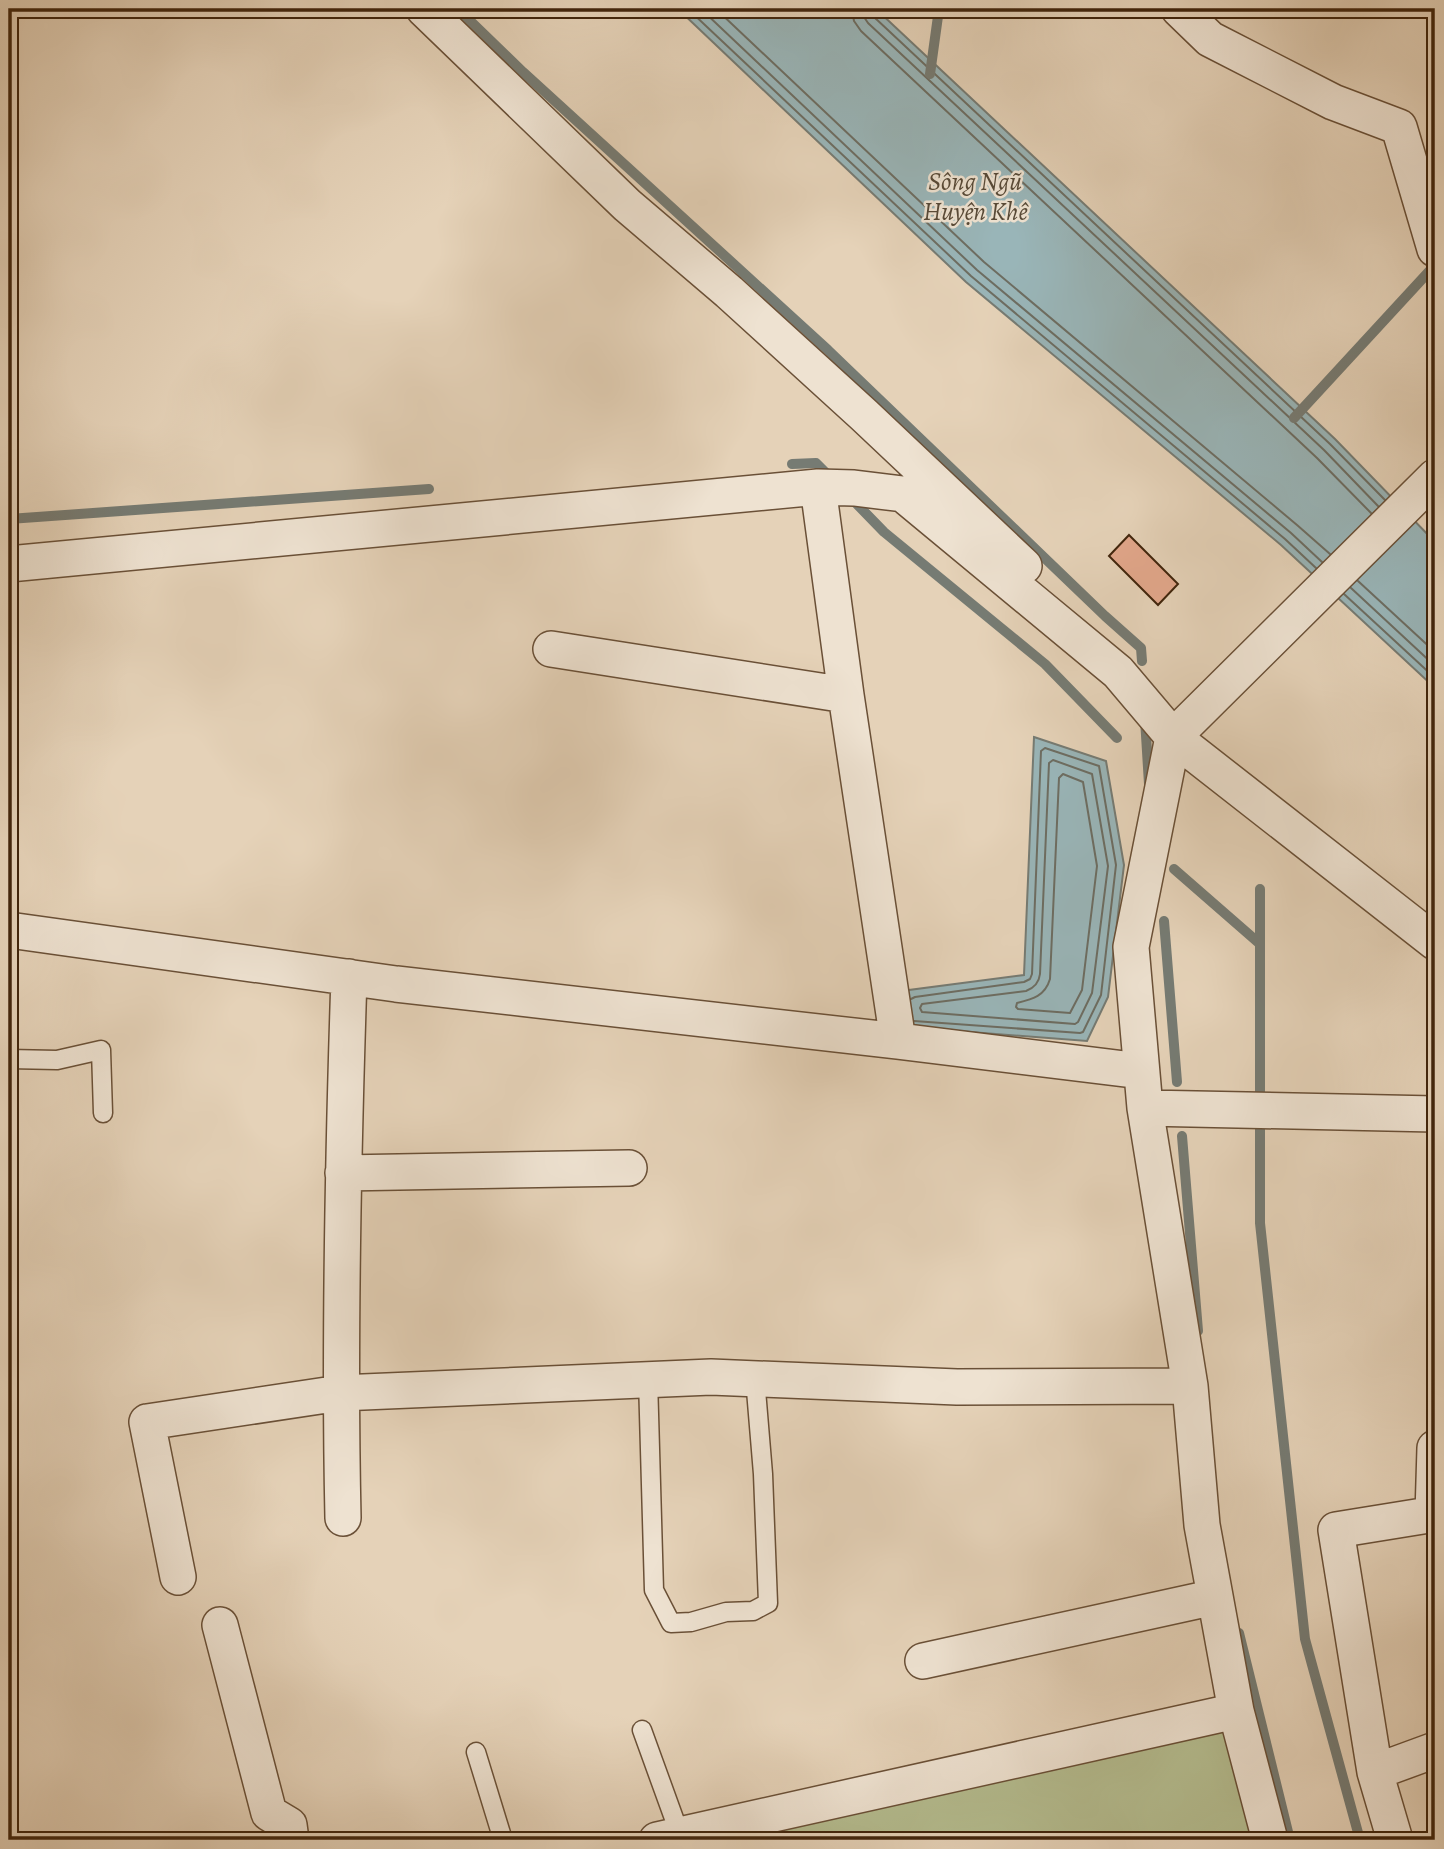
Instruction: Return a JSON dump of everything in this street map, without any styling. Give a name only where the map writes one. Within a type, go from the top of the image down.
[{"type":"street","points":[[424,9],[627,205],[729,292],[864,415],[1115,654],[1118,672]]},
{"type":"street","points":[[1180,9],[1210,39],[1333,102],[1399,127],[1435,250]]},
{"type":"street","points":[[864,415],[903,494],[1118,672],[1173,737],[1435,942]]},
{"type":"street","points":[[1270,1840],[1236,1711],[1202,1525],[1190,1386],[1145,1108],[1131,947],[1173,737],[1435,478]]},
{"type":"street","points":[[9,564],[818,486],[903,494]]},
{"type":"street","points":[[818,486],[846,695],[898,1041]]},
{"type":"street","points":[[551,649],[846,695]]},
{"type":"street","points":[[9,930],[349,977],[1141,1071]]},
{"type":"street","points":[[343,1518],[340,1393],[349,977]]},
{"type":"street","points":[[1145,1108],[1435,1114]]},
{"type":"street","points":[[343,1173],[628,1168]]},
{"type":"street","points":[[178,1577],[147,1422],[340,1393],[648,1379],[755,1378],[957,1387],[1190,1386]]},
{"type":"street","points":[[1395,1840],[1375,1772],[1336,1530],[1434,1514],[1435,1448]]},
{"type":"street","points":[[923,1661],[1215,1597]]},
{"type":"street","points":[[220,1625],[269,1813],[289,1825],[290,1840]]},
{"type":"street","points":[[668,1838],[1236,1711]]},
{"type":"street","points":[[1375,1772],[1435,1750]]},
{"type":"lane","points":[[9,1059],[57,1060],[101,1050],[103,1113]]},
{"type":"lane","points":[[648,1379],[654,1590],[671,1623],[691,1622],[726,1612],[753,1611],[768,1603],[763,1474],[755,1378]]},
{"type":"lane","points":[[642,1730],[668,1838]]},
{"type":"lane","points":[[476,1752],[503,1840]]},
{"type":"green space","points":[[1232,1712],[1268,1840],[658,1840]]},
{"type":"water","name":"Sông Ngũ Huyện Khê","points":[[678,9],[876,9],[1335,439],[1435,542],[1435,688],[1281,545],[966,282]]},
{"type":"water","points":[[1034,737],[1106,761],[1124,865],[1108,997],[1087,1041],[907,1027],[902,999],[909,990],[1024,975]]},
{"type":"building","points":[[1129,535],[1178,584],[1158,605],[1109,556]]},
{"type":"waterway","points":[[458,9],[523,72],[828,350],[1141,648],[1142,661]]},
{"type":"waterway","points":[[930,74],[939,9]]},
{"type":"waterway","points":[[1294,418],[1435,265]]},
{"type":"waterway","points":[[792,464],[816,463],[828,475]]},
{"type":"waterway","points":[[9,519],[429,489]]},
{"type":"waterway","points":[[850,497],[884,532],[1045,664],[1117,738]]},
{"type":"waterway","points":[[1145,719],[1149,784]]},
{"type":"waterway","points":[[1174,869],[1260,944]]},
{"type":"waterway","points":[[1260,889],[1260,1223],[1305,1639],[1360,1840]]},
{"type":"waterway","points":[[1164,921],[1177,1082]]},
{"type":"waterway","points":[[1182,1136],[1198,1331]]},
{"type":"waterway","points":[[1239,1633],[1290,1840]]}]
